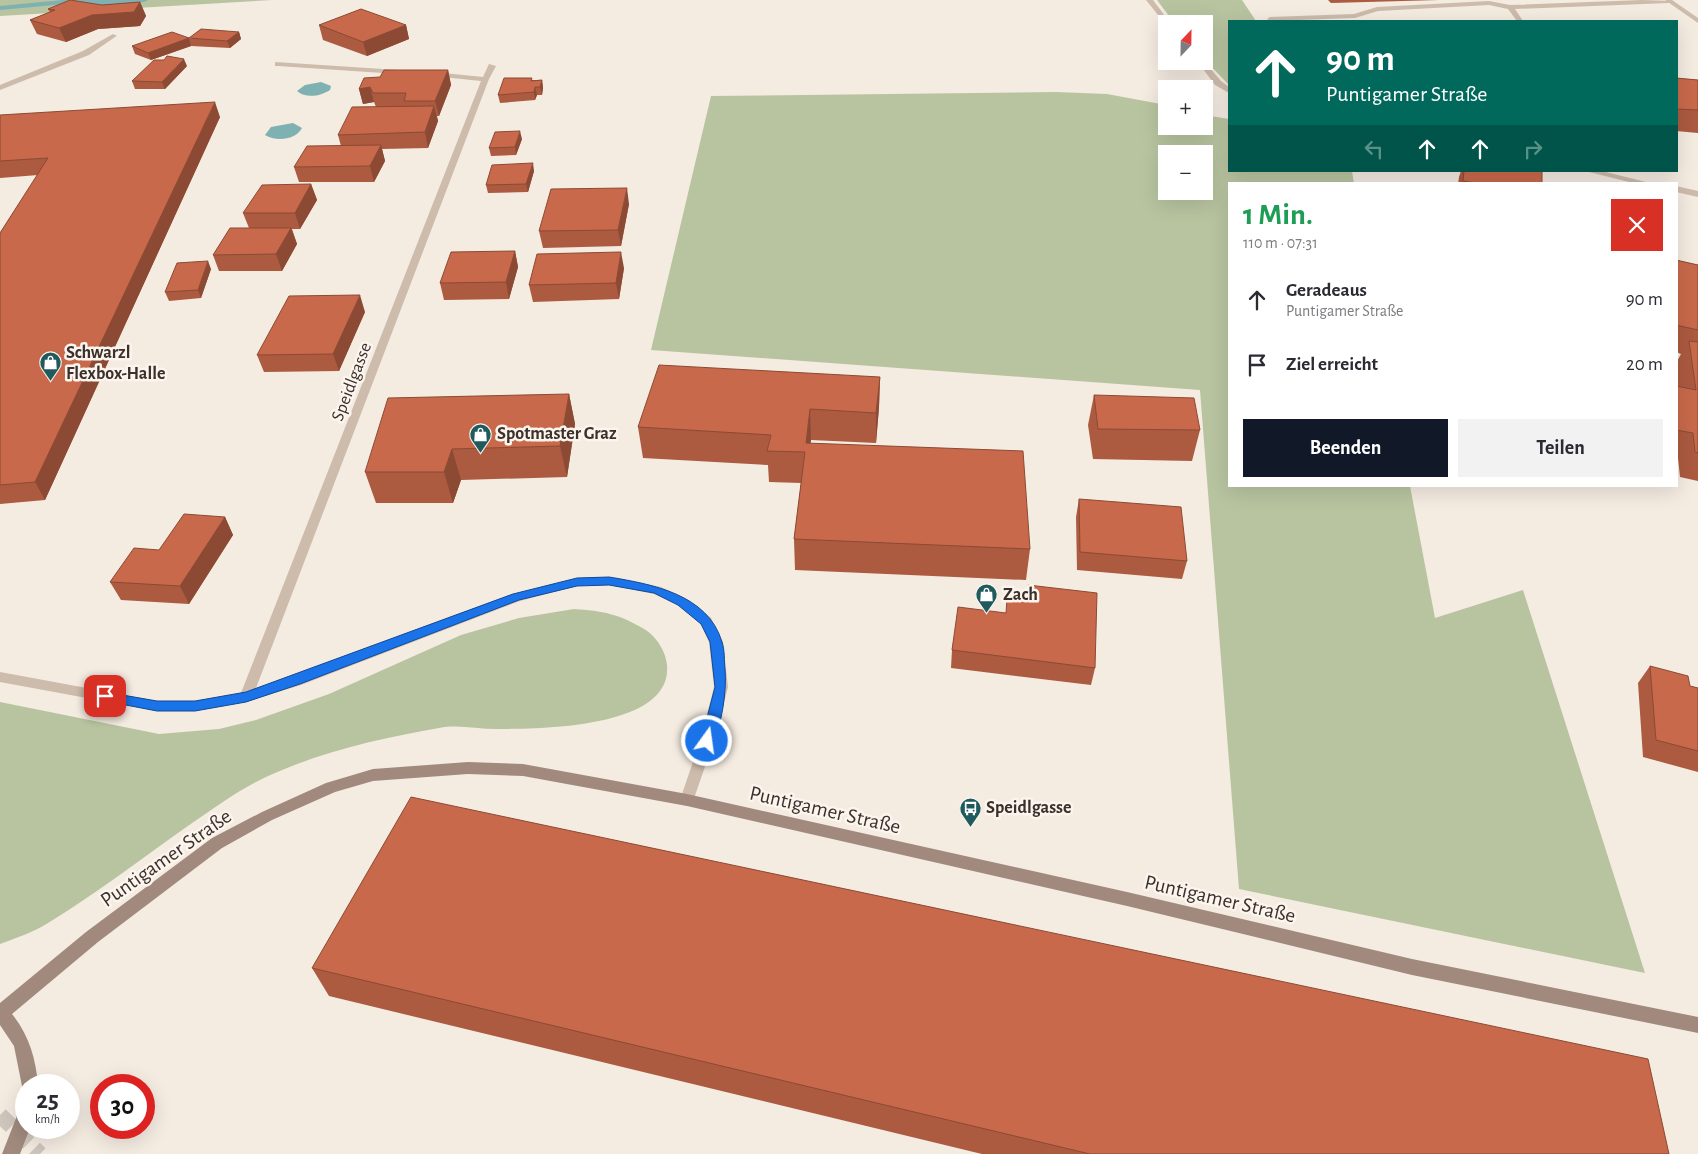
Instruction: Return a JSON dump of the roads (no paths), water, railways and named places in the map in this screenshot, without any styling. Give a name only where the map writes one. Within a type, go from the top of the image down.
[{"type":"main road","name":"Puntigamer Straße","points":[[0,1013],[92,937],[217,843],[267,816],[331,787],[373,775],[468,768],[523,770],[687,800],[1107,894],[1412,967],[1698,1025]]},
{"type":"main road","points":[[0,1013],[18,1034],[28,1061],[29,1074]]},
{"type":"main road","points":[[11,1154],[17,1139]]},
{"type":"street","points":[[1149,0],[1161,15]]},
{"type":"street","points":[[1270,19],[1357,19],[1377,9],[1488,2],[1510,7],[1668,1],[1698,21]]},
{"type":"street","points":[[1510,7],[1519,20]]},
{"type":"street","points":[[0,88],[86,53],[113,36]]},
{"type":"street","points":[[278,64],[406,72]]},
{"type":"street","name":"Speidlgasse","points":[[246,697],[485,79],[492,66]]},
{"type":"street","points":[[1207,70],[1218,83],[1228,90]]},
{"type":"street","points":[[425,74],[485,79]]},
{"type":"street","points":[[1594,172],[1641,182]]},
{"type":"street","points":[[1678,189],[1698,194]]},
{"type":"street","points":[[0,676],[157,706],[195,706],[246,697],[296,681],[517,597],[577,582],[609,581],[657,590],[682,602],[706,621],[716,642],[721,687],[707,741],[687,800]]},
{"type":"water","points":[[321,82],[331,86],[330,90],[314,96],[301,94],[297,91],[305,85]]},
{"type":"water","points":[[293,123],[302,128],[291,137],[275,139],[265,135],[271,127]]},
{"type":"waterway","points":[[0,8],[76,1],[102,3],[144,0]]},
{"type":"tunnel","points":[[0,1115],[40,1154]]},
{"type":"place","name":"Schwarzl Flexbox-Halle","points":[[50,382]]},
{"type":"place","name":"Spotmaster Graz","points":[[481,453]]},
{"type":"place","name":"Zach","points":[[987,614]]},
{"type":"place","name":"Speidlgasse","points":[[970,827]]}]
